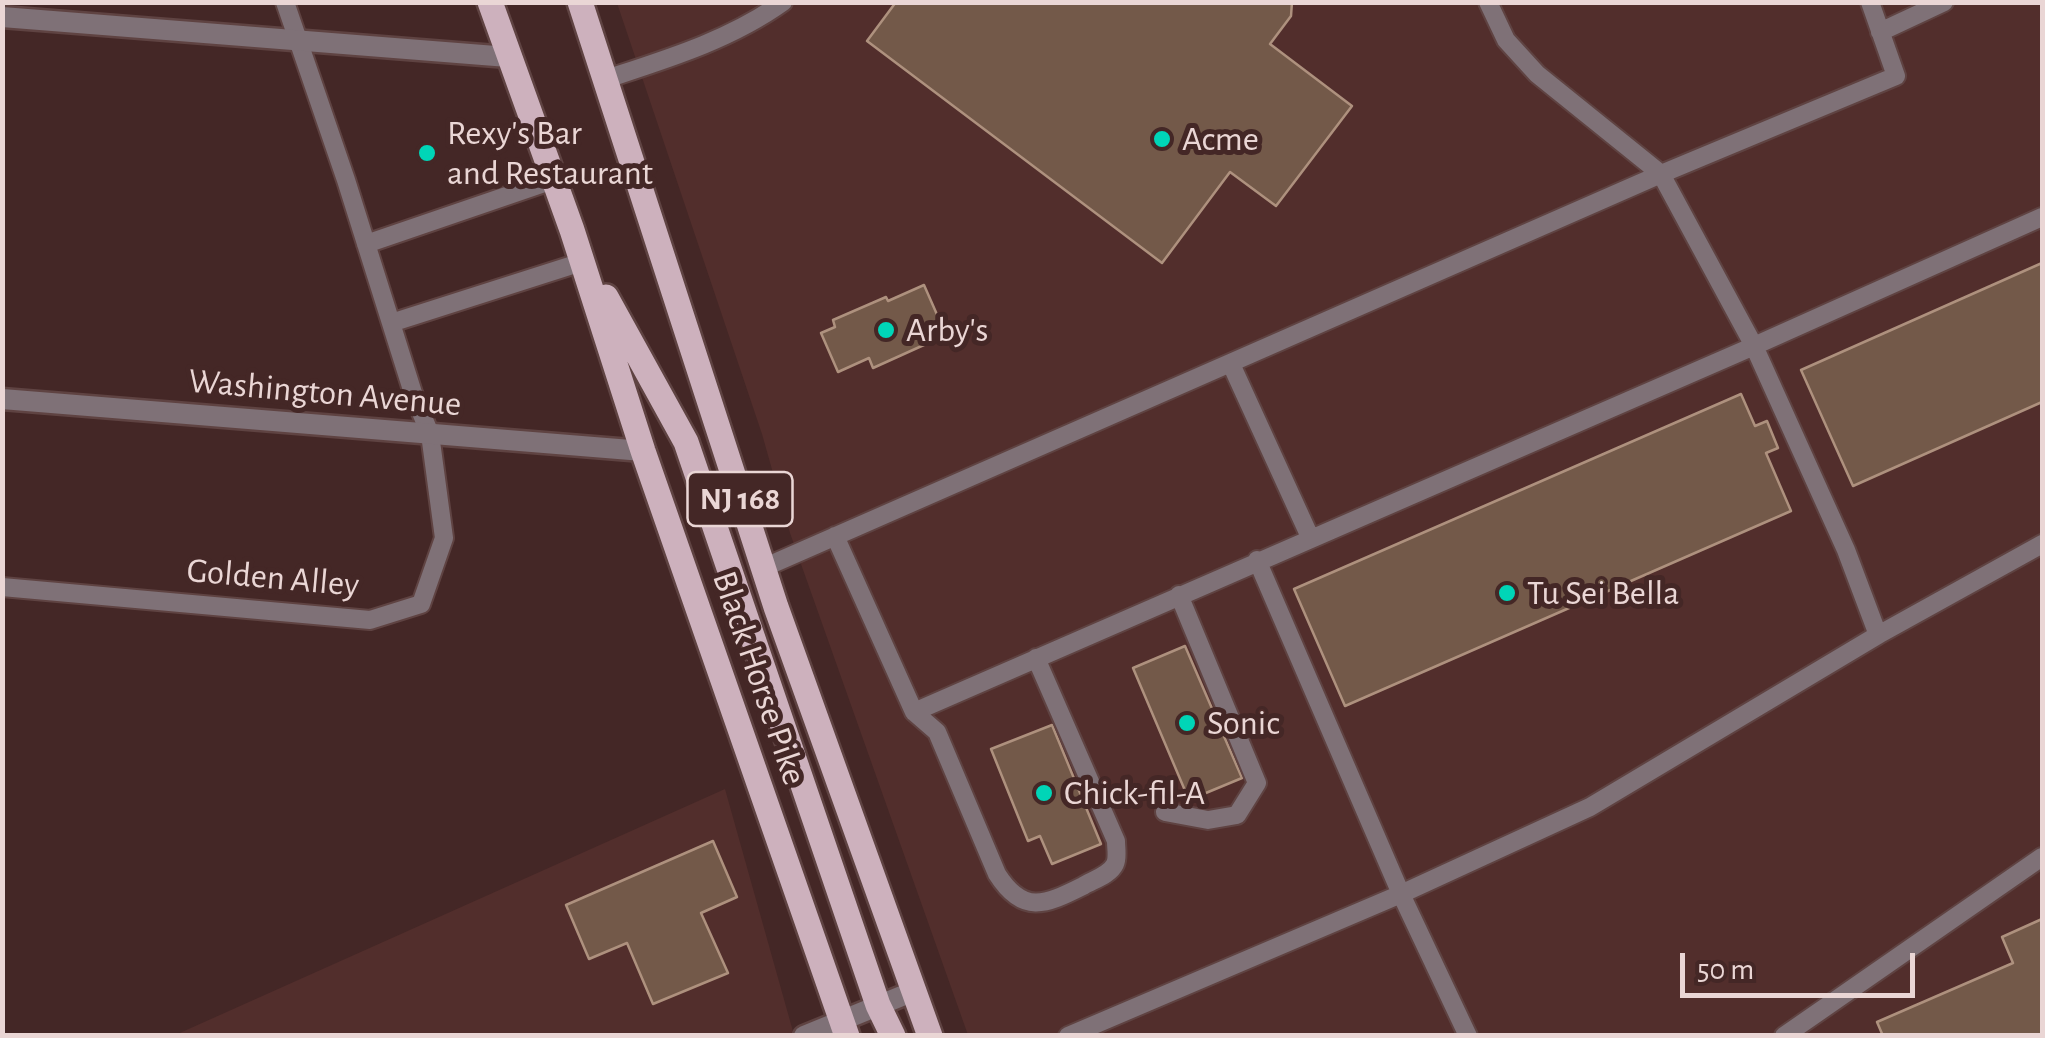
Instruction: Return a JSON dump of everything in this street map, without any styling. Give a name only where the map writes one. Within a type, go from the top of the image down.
[{"type":"main road","name":"Black Horse Pike","points":[[490,2],[572,230],[642,451],[850,1030]]},
{"type":"main road","name":"Black Horse Pike","points":[[580,2],[762,568],[930,1036]]},
{"type":"main road","points":[[572,230],[686,442],[878,1005],[894,1036]]},
{"type":"street","points":[[2,17],[508,57]]},
{"type":"street","name":"Washington Avenue","points":[[2,400],[642,451]]},
{"type":"street","points":[[804,1036],[850,1030],[878,1005],[914,990]]},
{"type":"lane","points":[[285,2],[413,393],[430,434]]},
{"type":"lane","points":[[606,79],[698,48],[760,19],[783,2]]},
{"type":"lane","points":[[1488,2],[1506,40],[1537,74],[1661,174],[1754,346],[1840,538],[1878,635]]},
{"type":"lane","points":[[762,568],[1661,174],[1896,76],[1870,2]]},
{"type":"lane","points":[[1880,32],[1944,2]]},
{"type":"lane","points":[[366,244],[553,180]]},
{"type":"lane","points":[[914,712],[2042,217]]},
{"type":"lane","points":[[391,323],[582,262]]},
{"type":"lane","points":[[1231,364],[1310,538]]},
{"type":"lane","name":"Golden Alley","points":[[2,587],[370,620],[421,604],[444,538],[430,434]]},
{"type":"lane","points":[[835,536],[914,712],[937,732],[997,874],[1007,890],[1020,900],[1050,902],[1106,874],[1115,864],[1117,854],[1116,841],[1036,658]]},
{"type":"lane","points":[[1068,1036],[1401,894],[1590,807],[1878,635],[2042,544]]},
{"type":"lane","points":[[1258,560],[1401,894],[1468,1036]]},
{"type":"lane","points":[[1165,812],[1223,820],[1237,815],[1256,783],[1179,595]]},
{"type":"lane","points":[[1784,1036],[2042,857]]},
{"type":"shaded area","points":[[617,3],[2042,3],[2042,1035],[968,1035],[790,533],[762,434]]},
{"type":"shaded area","points":[[725,789],[794,1035],[173,1036]]},
{"type":"building","name":"Acme","points":[[896,2],[1292,2],[1291,16],[1270,44],[1352,106],[1276,206],[1230,172],[1162,263],[867,41]]},
{"type":"building","points":[[2042,263],[2042,402],[1853,486],[1801,370]]},
{"type":"building","name":"Arby's","points":[[924,285],[946,335],[873,368],[869,358],[838,372],[821,333],[835,327],[833,320]]},
{"type":"building","points":[[1741,394],[1755,426],[1767,421],[1778,448],[1766,453],[1791,511],[1345,706],[1294,589]]},
{"type":"building","name":"Sonic","points":[[1185,646],[1242,778],[1189,800],[1133,668]]},
{"type":"building","name":"Chick-fil-A","points":[[1052,725],[1101,844],[1052,864],[1040,836],[1028,841],[991,749]]},
{"type":"building","points":[[713,841],[737,897],[701,913],[728,973],[653,1004],[627,943],[589,959],[566,905]]},
{"type":"building","points":[[2042,919],[2042,1036],[1883,1036],[1877,1022],[2013,963],[2002,937]]},
{"type":"place","name":"Acme","points":[[1162,139]]},
{"type":"place","name":"Rexy's Bar and Restaurant","points":[[427,153]]},
{"type":"place","name":"Arby's","points":[[886,330]]},
{"type":"place","name":"Tu Sei Bella","points":[[1507,593]]},
{"type":"place","name":"Sonic","points":[[1187,723]]},
{"type":"place","name":"Chick-fil-A","points":[[1044,793]]}]
